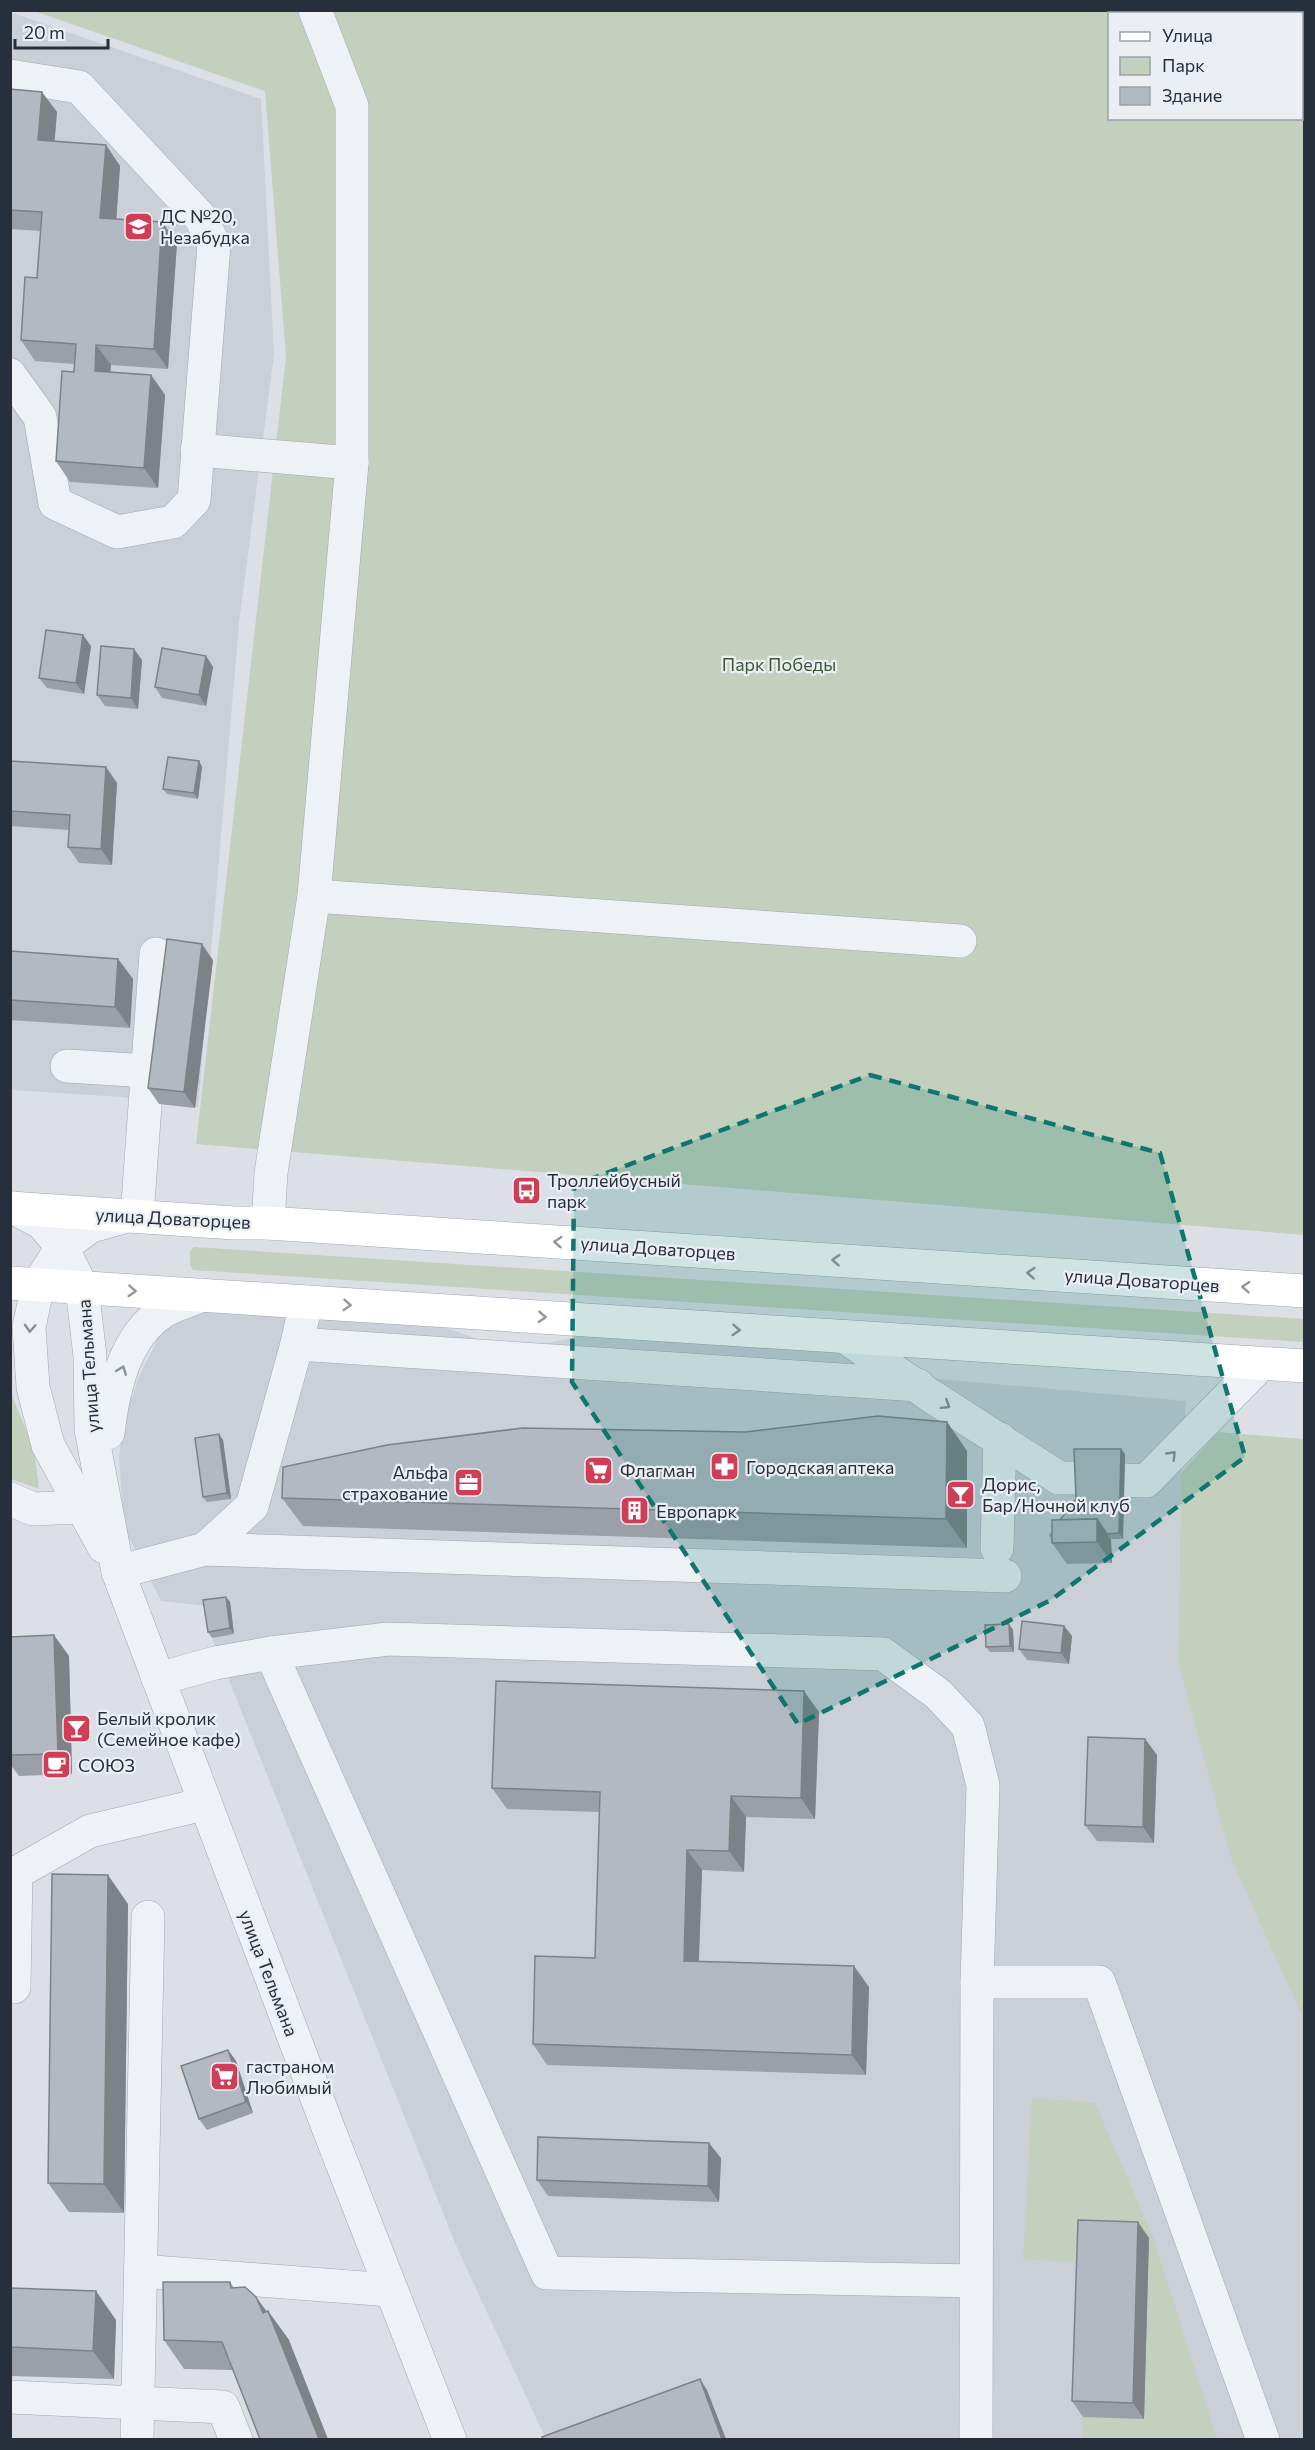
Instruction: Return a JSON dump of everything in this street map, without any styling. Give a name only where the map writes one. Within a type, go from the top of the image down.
[{"type":"main road","name":"улица Доваторцев","points":[[12,1208],[1305,1291]]},
{"type":"main road","points":[[24,1284],[1305,1366]]},
{"type":"street","points":[[268,1223],[271,1173],[314,896],[352,463],[352,106],[315,10]]},
{"type":"street","points":[[10,76],[79,87],[201,218],[214,245],[194,500],[173,522],[117,532],[55,503],[40,417],[10,375]]},
{"type":"street","points":[[197,450],[352,463]]},
{"type":"street","points":[[314,896],[960,941]]},
{"type":"street","points":[[133,1216],[148,1071],[156,954]]},
{"type":"street","points":[[67,1066],[148,1071]]},
{"type":"street","name":"улица Тельмана","points":[[12,1208],[42,1223],[62,1247],[82,1288],[90,1356],[92,1498],[204,1804],[390,2290],[450,2439]]},
{"type":"street","name":"улица Тельмана","points":[[48,1445],[33,1387],[24,1284],[62,1247],[91,1226],[133,1216]]},
{"type":"street","name":"улица Тельмана","points":[[92,1498],[111,1403],[124,1363],[141,1332],[164,1311],[203,1295]]},
{"type":"street","points":[[205,1549],[252,1506],[297,1344],[306,1302]]},
{"type":"street","points":[[845,1337],[931,1396],[1059,1478],[1079,1478]]},
{"type":"street","points":[[297,1344],[918,1385]]},
{"type":"street","name":"улица Тельмана","points":[[10,1355],[48,1445],[92,1498]]},
{"type":"street","points":[[1124,1480],[1146,1481],[1261,1364]]},
{"type":"street","points":[[118,1572],[205,1549],[1001,1562],[1000,1439]]},
{"type":"street","points":[[10,1499],[33,1509],[92,1498]]},
{"type":"street","points":[[158,1679],[214,1663],[388,1638],[883,1654],[938,1694],[968,1726],[983,1785],[977,1982],[976,2439]]},
{"type":"street","points":[[271,1653],[547,2273],[976,2281]]},
{"type":"street","points":[[10,1987],[15,1987],[16,1873],[90,1831],[204,1804]]},
{"type":"street","points":[[137,2439],[148,1917]]},
{"type":"street","points":[[977,1982],[1099,1982],[1263,2439]]},
{"type":"street","points":[[141,2271],[390,2290]]},
{"type":"street","points":[[10,2397],[223,2407],[236,2439]]},
{"type":"highlighted area","points":[[870,1075],[1160,1153],[1245,1457],[1051,1600],[798,1724],[572,1382],[574,1185]]},
{"type":"shaded area","points":[[10,12],[261,99],[274,354],[239,623],[198,1107],[122,1097],[11,1090]]},
{"type":"shaded area","points":[[194,1311],[439,1325],[479,1340],[539,1345],[586,1335],[843,1344],[884,1374],[1186,1401],[1181,1473],[1178,1663],[1232,1858],[1304,2021],[1304,2439],[546,2439],[458,2250],[212,1638],[207,1606],[161,1601],[129,1538],[124,1523],[119,1457],[124,1419],[139,1377],[158,1338],[176,1319]]},
{"type":"green space","name":"Парк Победы","points":[[34,11],[1304,11],[1304,1235],[196,1144],[286,357],[265,91]]},
{"type":"green space","points":[[194,1247],[1304,1319],[1304,1342],[193,1270],[190,1265],[190,1251]]},
{"type":"green space","points":[[10,1391],[34,1449],[39,1489],[11,1479]]},
{"type":"green space","points":[[1218,1432],[1304,1439],[1304,2021],[1231,1858],[1178,1663],[1181,1473]]},
{"type":"green space","points":[[1032,2098],[1095,2103],[1154,2240],[1217,2439],[1082,2439],[1088,2263],[1023,2259]]},
{"type":"building","points":[[10,89],[42,92],[38,140],[106,145],[100,218],[162,222],[154,349],[96,345],[95,371],[151,375],[144,468],[56,461],[62,371],[74,372],[76,344],[21,340],[25,277],[37,278],[42,212],[10,210]]},
{"type":"building","points":[[46,630],[83,635],[76,683],[39,678]]},
{"type":"building","points":[[101,646],[134,649],[131,698],[97,695]]},
{"type":"building","points":[[162,648],[206,656],[199,695],[155,687]]},
{"type":"building","points":[[168,757],[199,761],[194,793],[163,789]]},
{"type":"building","points":[[10,761],[106,767],[101,849],[68,847],[70,815],[10,811]]},
{"type":"building","points":[[167,939],[202,944],[184,1092],[148,1088]]},
{"type":"building","points":[[10,951],[118,959],[115,1007],[10,1000]]},
{"type":"building","points":[[878,1416],[947,1422],[946,1519],[282,1498],[283,1467],[387,1445],[523,1428],[745,1432]]},
{"type":"building","points":[[219,1434],[227,1493],[203,1497],[195,1438]]},
{"type":"building","points":[[1074,1449],[1121,1449],[1119,1533],[1107,1534],[1097,1519],[1060,1520],[1076,1499]]},
{"type":"building","points":[[1097,1519],[1097,1542],[1052,1543],[1052,1520]]},
{"type":"building","points":[[226,1597],[230,1628],[208,1632],[203,1600]]},
{"type":"building","points":[[1022,1621],[1064,1626],[1061,1653],[1019,1649]]},
{"type":"building","points":[[1009,1624],[1010,1646],[986,1647],[985,1625]]},
{"type":"building","points":[[54,1635],[58,1754],[10,1755],[10,1637]]},
{"type":"building","points":[[496,1681],[804,1691],[801,1798],[731,1796],[729,1851],[687,1850],[684,1961],[854,1966],[852,2055],[533,2044],[535,1956],[595,1958],[600,1792],[492,1788]]},
{"type":"building","points":[[1088,1737],[1145,1739],[1143,1827],[1085,1825]]},
{"type":"building","points":[[52,1874],[108,1875],[104,2184],[48,2183]]},
{"type":"building","points":[[228,2050],[246,2102],[199,2119],[181,2066]]},
{"type":"building","points":[[538,2137],[709,2143],[708,2186],[537,2180]]},
{"type":"building","points":[[1078,2220],[1138,2222],[1133,2403],[1072,2401]]},
{"type":"building","points":[[163,2282],[230,2282],[231,2288],[245,2287],[256,2297],[263,2313],[268,2311],[319,2439],[260,2439],[222,2342],[164,2340]]},
{"type":"building","points":[[10,2288],[96,2291],[93,2351],[10,2347]]},
{"type":"building","points":[[700,2379],[722,2439],[543,2439],[542,2437]]},
{"type":"place","name":"ДС №20, Незабудка","points":[[139,226]]},
{"type":"place","name":"Троллейбусный парк","points":[[526,1190]]},
{"type":"place","name":"Городская аптека","points":[[725,1467]]},
{"type":"place","name":"Флагман","points":[[599,1470]]},
{"type":"place","name":"Альфа страхование","points":[[469,1482]]},
{"type":"place","name":"Дорис, Бар/Ночной клуб","points":[[961,1494]]},
{"type":"place","name":"Европарк","points":[[635,1511]]},
{"type":"place","name":"Белый кролик (Семейное кафе)","points":[[76,1728]]},
{"type":"place","name":"СОЮЗ","points":[[57,1765]]},
{"type":"place","name":"гастраном Любимый","points":[[225,2076]]}]
